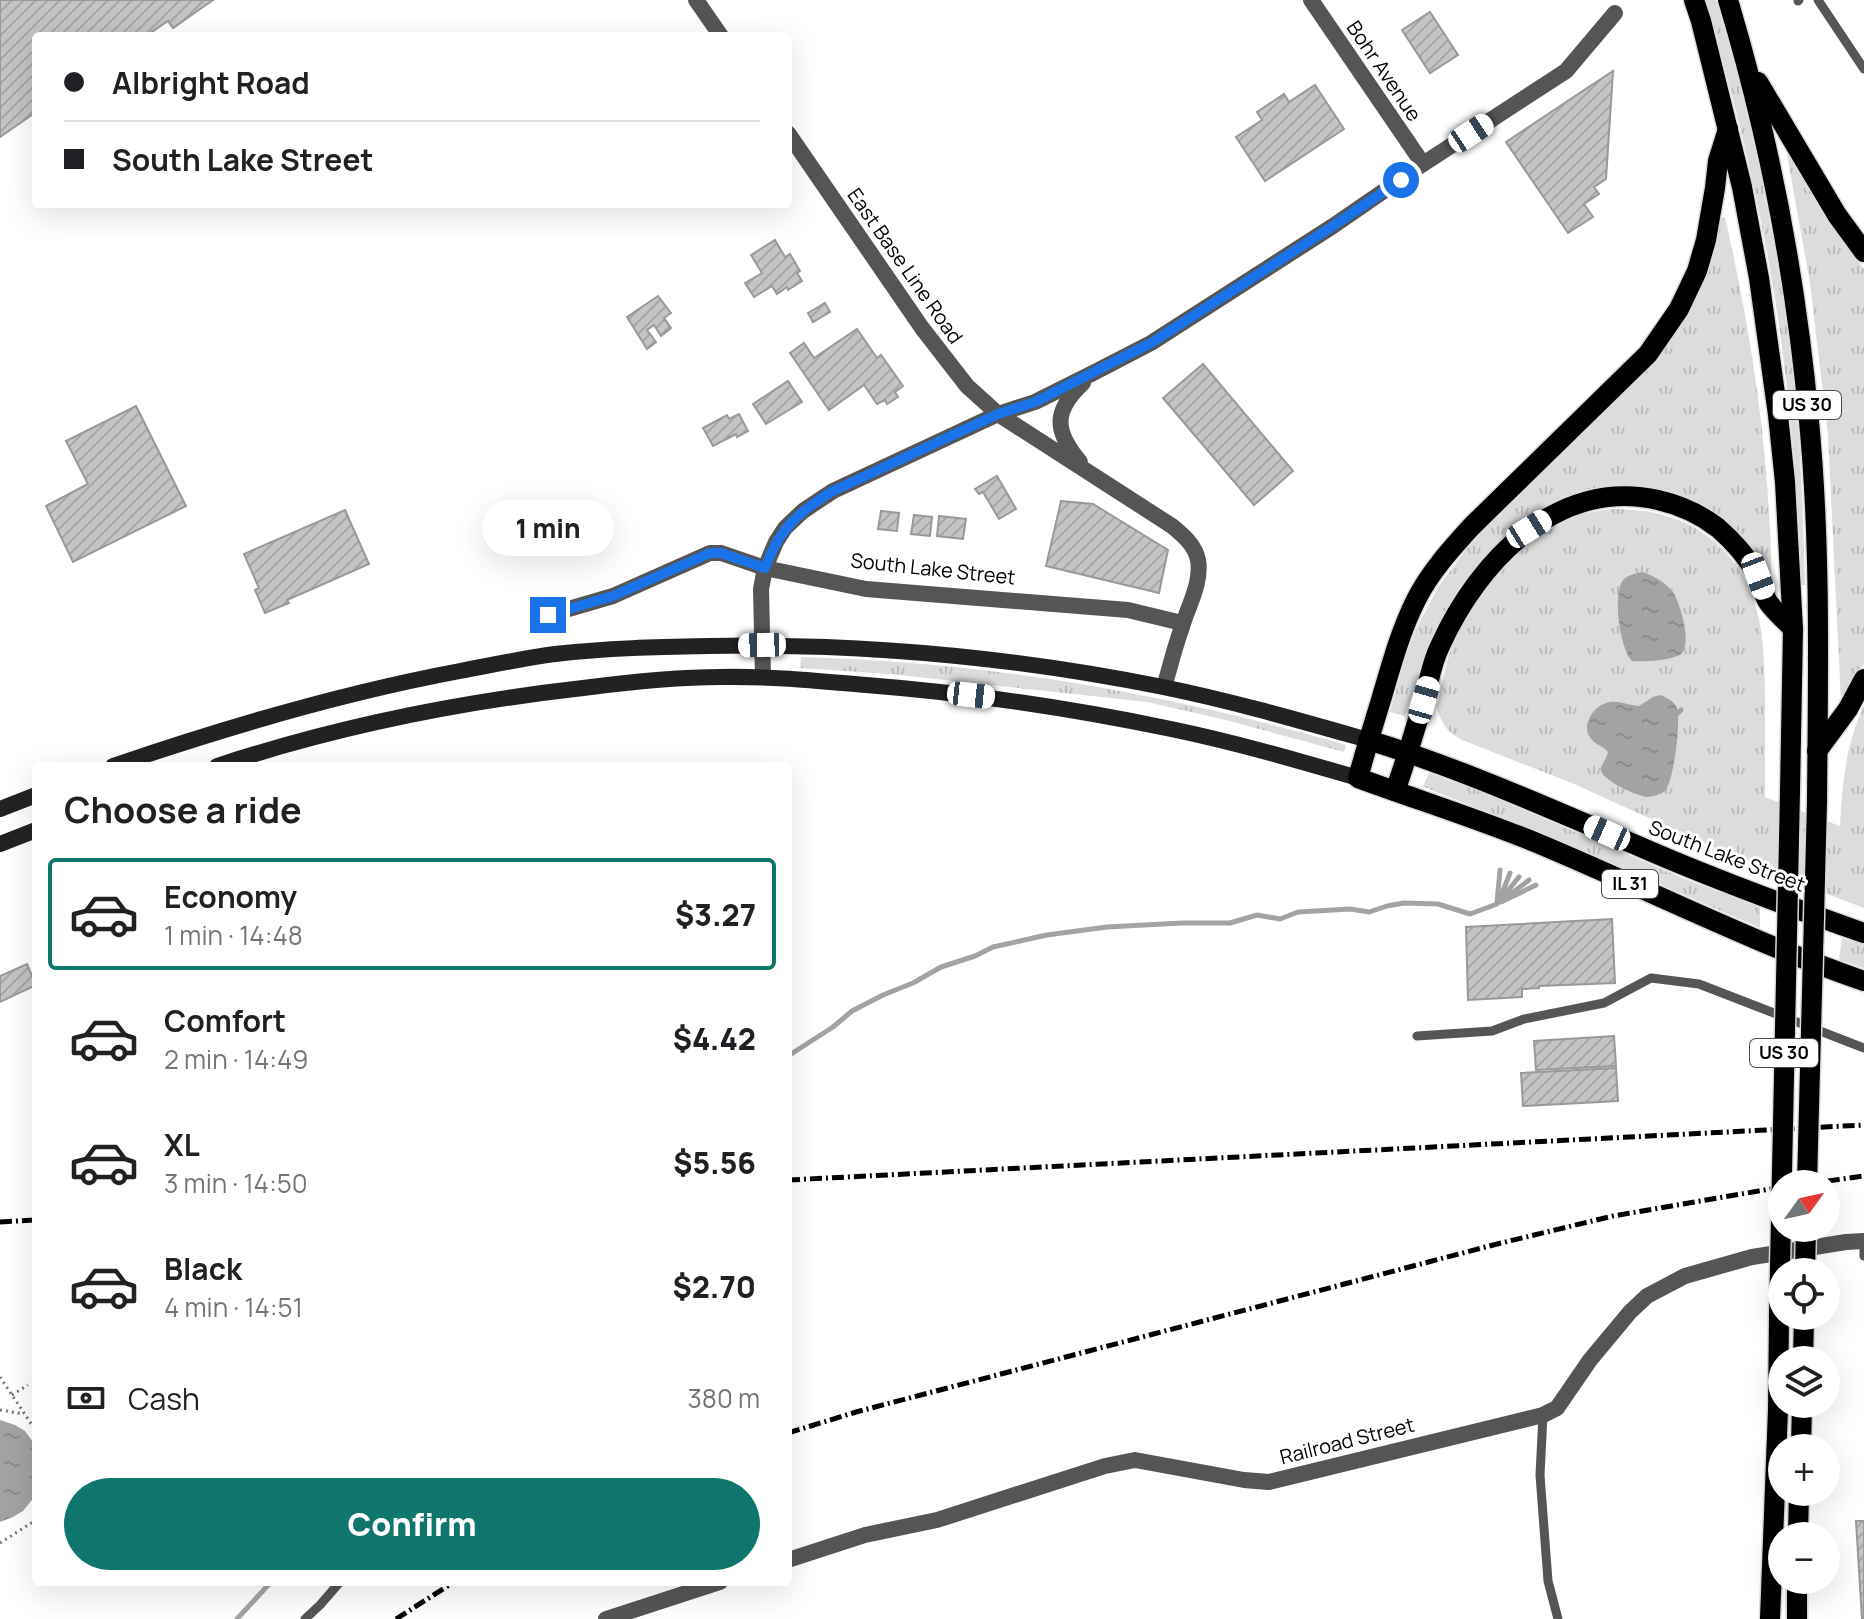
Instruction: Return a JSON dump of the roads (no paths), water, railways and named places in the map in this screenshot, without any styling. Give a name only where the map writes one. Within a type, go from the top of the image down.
[{"type":"main road","name":"US 30","points":[[1694,0],[1728,129],[1753,247],[1771,355],[1785,482],[1793,629],[1778,1409],[1770,1619]]},
{"type":"main road","name":"US 30","points":[[1728,0],[1747,64],[1773,175],[1798,320],[1809,422],[1816,544],[1817,802],[1807,1170]]},
{"type":"main road","points":[[1747,64],[1837,215],[1864,252]]},
{"type":"main road","points":[[1358,778],[1404,626],[1416,599],[1445,555],[1648,354],[1679,309],[1697,271],[1706,240],[1718,161],[1728,129]]},
{"type":"main road","points":[[1395,791],[1438,649],[1469,594],[1516,539],[1557,512],[1594,499],[1623,496],[1648,498],[1698,514],[1739,549],[1758,576],[1767,601],[1793,629]]},
{"type":"main road","name":"IL 31","points":[[125,762],[281,713],[388,685],[551,655],[631,647],[762,645],[891,649],[1050,667],[1164,687]]},
{"type":"main road","name":"IL 31","points":[[231,762],[354,727],[461,705],[661,679],[763,677],[995,698],[1173,729],[1358,778],[1451,809],[1864,981]]},
{"type":"main road","points":[[1817,751],[1848,709],[1864,679]]},
{"type":"main road","name":"South Lake Street","points":[[1164,687],[1409,752],[1530,799],[1753,894],[1864,933]]},
{"type":"main road","points":[[0,809],[32,797]]},
{"type":"main road","points":[[0,844],[32,832]]},
{"type":"main road","points":[[1797,1594],[1797,1619]]},
{"type":"street","points":[[696,0],[718,32]]},
{"type":"street","name":"Bohr Avenue","points":[[1311,0],[1423,164]]},
{"type":"street","points":[[763,677],[761,589],[765,568],[776,542],[795,517],[833,491],[998,414],[1035,402],[1151,343],[1566,71],[1615,13]]},
{"type":"street","name":"East Base Line Road","points":[[792,139],[922,328],[967,386],[998,414],[1172,526],[1195,552],[1198,578],[1164,687]]},
{"type":"street","points":[[1089,472],[1068,447],[1060,414],[1071,394],[1095,372]]},
{"type":"street","name":"South Lake Street","points":[[548,615],[613,596],[710,553],[721,553],[765,568],[866,589],[1128,610],[1182,623]]},
{"type":"street","points":[[1543,1415],[1557,1408],[1590,1360],[1647,1296],[1685,1276],[1752,1257],[1864,1241]]},
{"type":"street","name":"Railroad Street","points":[[792,1559],[865,1535],[937,1520],[1105,1466],[1135,1460],[1269,1482],[1543,1415]]},
{"type":"street","points":[[606,1619],[708,1586]]},
{"type":"lane","points":[[1818,0],[1864,69]]},
{"type":"lane","points":[[1417,1036],[1492,1031],[1524,1019],[1604,1003],[1651,978],[1699,984],[1864,1048]]},
{"type":"lane","points":[[1864,1241],[1864,1256]]},
{"type":"lane","points":[[1543,1415],[1541,1490],[1548,1581],[1558,1619]]},
{"type":"lane","points":[[305,1619],[337,1586]]},
{"type":"water","points":[[1641,572],[1663,582],[1676,597],[1686,641],[1685,648],[1678,656],[1632,661],[1628,655],[1619,621],[1618,597],[1623,580]]},
{"type":"water","points":[[1661,695],[1676,706],[1678,712],[1676,749],[1665,791],[1647,797],[1606,778],[1601,767],[1608,752],[1592,740],[1587,724],[1596,709],[1606,703],[1639,706]]},
{"type":"water","points":[[0,1420],[25,1431],[32,1441],[32,1500],[23,1511],[0,1522]]},
{"type":"waterway","points":[[1673,717],[1681,710]]},
{"type":"waterway","points":[[1497,903],[1500,870]]},
{"type":"waterway","points":[[1501,896],[1510,873]]},
{"type":"waterway","points":[[792,1053],[852,1011],[941,967],[993,947],[1047,935],[1107,927],[1230,923],[1257,915],[1280,919],[1298,912],[1350,909],[1369,912],[1404,903],[1438,904],[1470,914],[1497,904],[1519,877]]},
{"type":"waterway","points":[[1508,896],[1529,880]]},
{"type":"waterway","points":[[1501,902],[1536,885]]},
{"type":"waterway","points":[[237,1619],[267,1586]]},
{"type":"railway","points":[[792,1180],[1864,1125]]},
{"type":"railway","points":[[1840,1179],[1864,1176]]},
{"type":"railway","points":[[792,1432],[856,1412],[1497,1244],[1613,1216],[1768,1189]]},
{"type":"railway","points":[[0,1222],[32,1220]]},
{"type":"railway","points":[[396,1619],[448,1586]]}]
